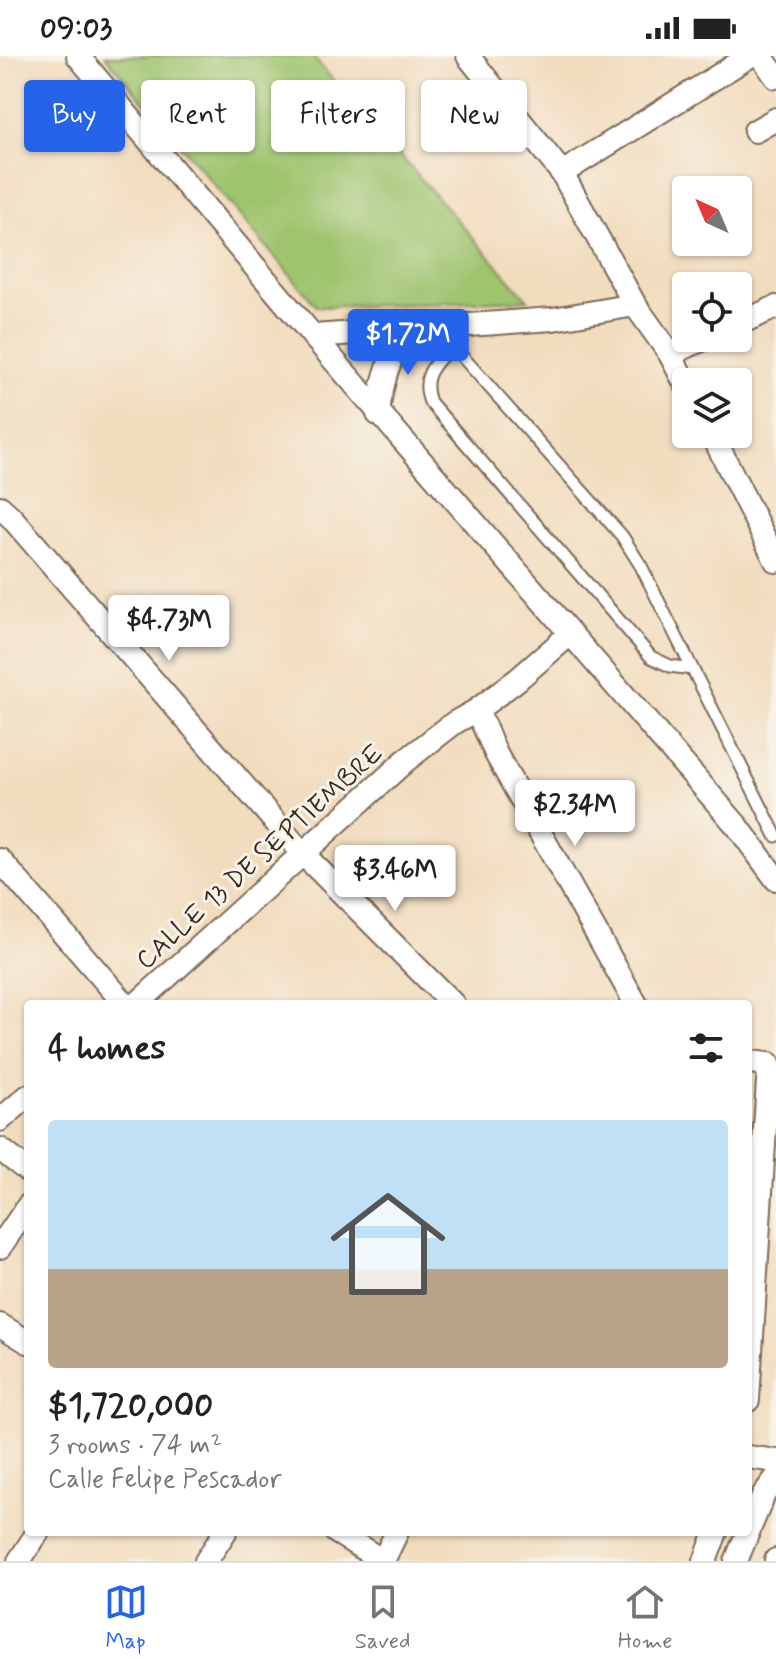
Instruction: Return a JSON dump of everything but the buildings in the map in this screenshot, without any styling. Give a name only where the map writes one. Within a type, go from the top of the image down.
[{"type":"street","points":[[78,56],[378,414],[738,827],[776,879]]},
{"type":"street","points":[[468,56],[562,173],[635,305],[677,368]]},
{"type":"street","points":[[562,173],[750,56]]},
{"type":"street","points":[[761,56],[776,77]]},
{"type":"street","points":[[755,131],[776,119]]},
{"type":"street","points":[[313,336],[404,330],[449,336],[635,305]]},
{"type":"street","points":[[752,318],[776,307]]},
{"type":"street","points":[[378,414],[380,390],[388,361],[404,330]]},
{"type":"street","points":[[670,354],[674,352]]},
{"type":"street","points":[[719,448],[776,561]]},
{"type":"street","points":[[0,507],[303,854],[449,1000]]},
{"type":"street","name":"CALLE 13 DE SEPTIEMBRE","points":[[141,1000],[405,761],[517,680],[570,634]]},
{"type":"street","points":[[477,710],[496,754],[634,1000]]},
{"type":"street","points":[[0,860],[122,1000]]},
{"type":"street","points":[[752,1277],[759,1063]]},
{"type":"street","points":[[0,1120],[24,1099]]},
{"type":"street","points":[[0,1149],[24,1168]]},
{"type":"street","points":[[0,1247],[24,1212]]},
{"type":"street","points":[[0,1325],[24,1340]]},
{"type":"street","points":[[752,1458],[776,1461]]},
{"type":"street","points":[[752,1522],[764,1494],[776,1478]]},
{"type":"street","points":[[19,1561],[35,1536]]},
{"type":"street","points":[[206,1561],[222,1536]]},
{"type":"street","points":[[342,1536],[383,1561],[395,1536]]},
{"type":"street","points":[[705,1561],[714,1536]]},
{"type":"street","points":[[736,1561],[746,1536]]},
{"type":"lane","points":[[692,669],[670,666],[651,657],[430,402],[425,382],[449,336],[622,536],[641,566],[776,836]]},
{"type":"green space","points":[[105,56],[312,56],[333,80],[271,80],[271,152],[397,152],[528,300],[317,307],[186,152],[255,152],[255,80],[141,80],[141,99]]}]
